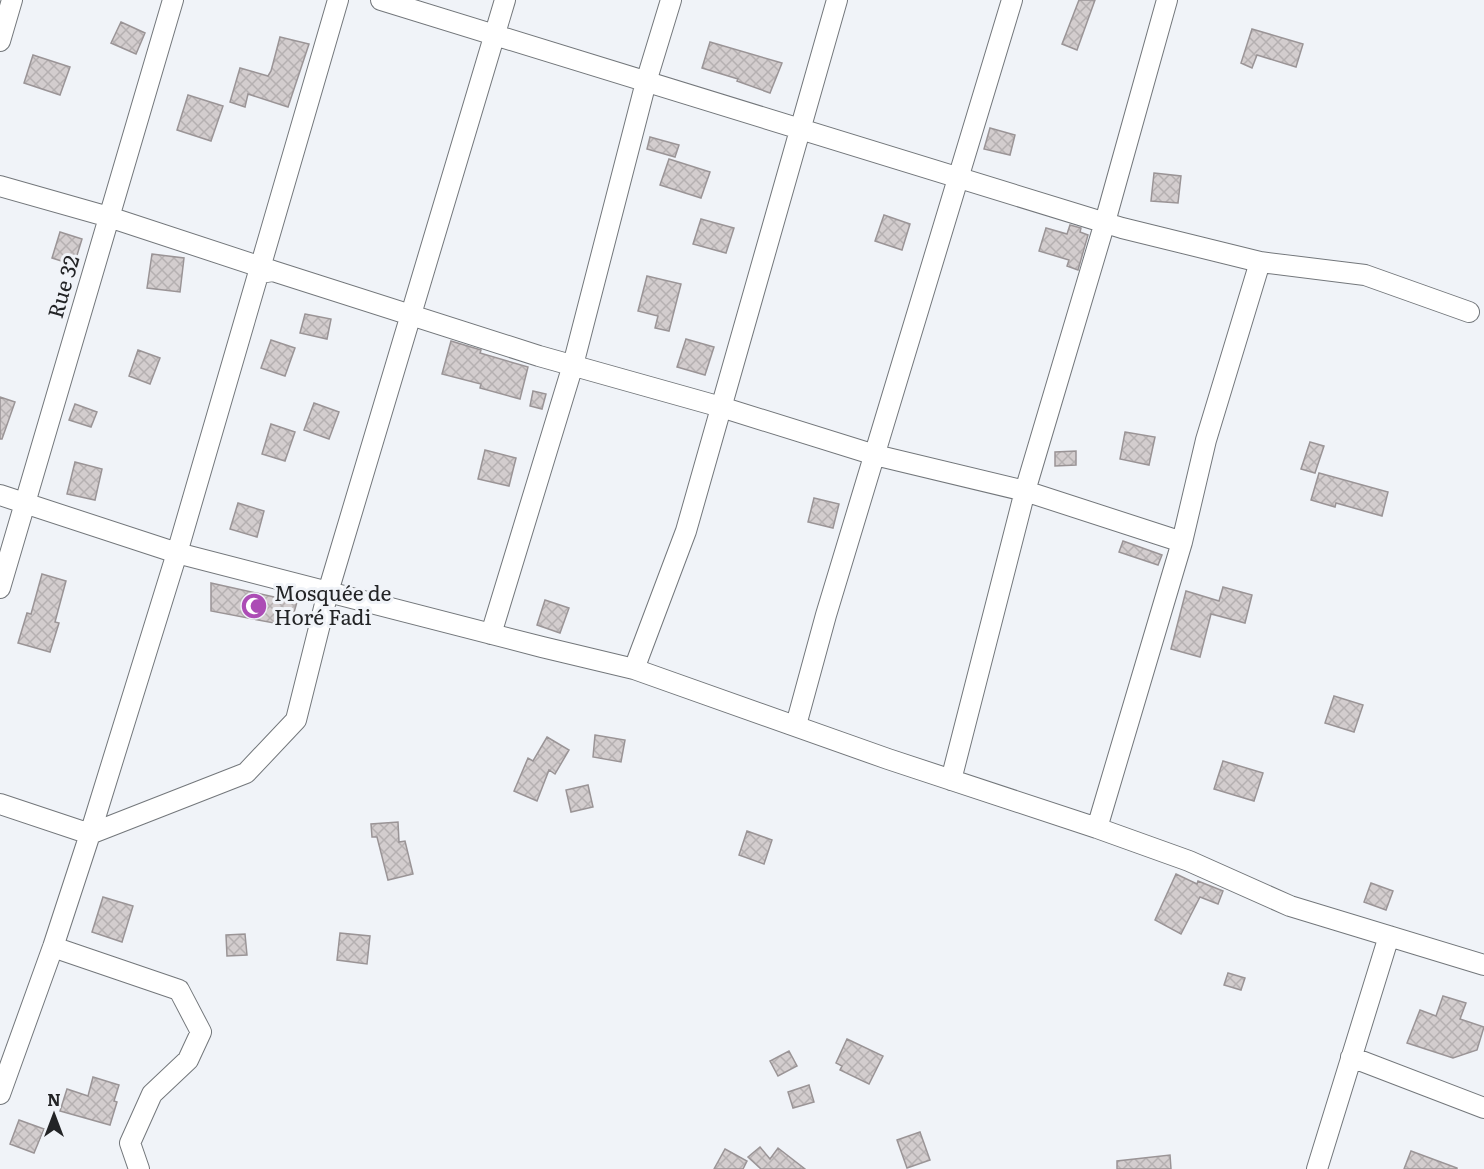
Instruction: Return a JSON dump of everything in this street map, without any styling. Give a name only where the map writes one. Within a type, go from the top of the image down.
[{"type":"street","points":[[0,41],[12,0]]},
{"type":"street","name":"Rue 32","points":[[0,588],[173,0]]},
{"type":"street","points":[[0,1094],[53,947],[90,834],[265,270],[281,193],[338,0]]},
{"type":"street","points":[[381,0],[798,130],[1105,222],[1260,262],[1365,275],[1469,312]]},
{"type":"street","points":[[0,804],[90,834],[246,773],[296,720],[328,592],[505,0]]},
{"type":"street","points":[[491,634],[573,365],[646,82],[671,0]]},
{"type":"street","points":[[634,669],[686,531],[798,130],[837,0]]},
{"type":"street","points":[[796,725],[826,615],[1012,0]]},
{"type":"street","points":[[951,780],[1025,491],[1105,222],[1167,0]]},
{"type":"street","points":[[0,186],[109,217],[265,270],[573,365],[721,407],[875,456],[1025,491],[1182,542]]},
{"type":"street","points":[[1097,828],[1182,542],[1206,440],[1260,262]]},
{"type":"street","points":[[0,495],[177,553],[634,669],[1190,861],[1290,906],[1484,965]]},
{"type":"street","points":[[1317,1169],[1389,936]]},
{"type":"street","points":[[53,947],[179,990],[201,1032],[188,1060],[152,1094],[130,1143],[139,1169]]},
{"type":"street","points":[[1351,1058],[1484,1108]]},
{"type":"building","points":[[1079,0],[1095,0],[1077,50],[1062,44]]},
{"type":"building","points":[[121,22],[145,33],[136,54],[111,43]]},
{"type":"building","points":[[1252,29],[1303,44],[1296,67],[1257,55],[1252,68],[1241,63]]},
{"type":"building","points":[[280,37],[309,44],[288,107],[248,94],[245,107],[230,102],[240,68],[268,76]]},
{"type":"building","points":[[710,42],[782,63],[770,93],[737,81],[738,79],[702,68]]},
{"type":"building","points":[[33,55],[70,67],[60,95],[24,83]]},
{"type":"building","points":[[188,95],[223,106],[211,141],[177,130]]},
{"type":"building","points":[[990,128],[1015,135],[1010,155],[984,149]]},
{"type":"building","points":[[650,137],[679,145],[675,157],[647,149]]},
{"type":"building","points":[[669,159],[710,172],[701,198],[660,185]]},
{"type":"building","points":[[1154,173],[1181,176],[1178,203],[1151,201]]},
{"type":"building","points":[[884,215],[910,224],[902,250],[875,241]]},
{"type":"building","points":[[701,219],[734,228],[726,253],[693,244]]},
{"type":"building","points":[[1070,225],[1081,228],[1080,232],[1088,235],[1078,270],[1067,266],[1069,260],[1039,251],[1046,228],[1067,234]]},
{"type":"building","points":[[60,232],[82,239],[74,265],[52,258]]},
{"type":"building","points":[[152,254],[184,258],[180,292],[147,288]]},
{"type":"building","points":[[647,276],[681,284],[669,331],[655,328],[658,316],[638,311]]},
{"type":"building","points":[[305,314],[331,319],[327,339],[300,333]]},
{"type":"building","points":[[686,339],[714,347],[705,375],[677,367]]},
{"type":"building","points":[[271,340],[295,348],[285,376],[261,368]]},
{"type":"building","points":[[451,341],[481,350],[480,353],[528,367],[520,399],[480,388],[481,384],[442,374]]},
{"type":"building","points":[[138,350],[160,358],[150,384],[129,376]]},
{"type":"building","points":[[533,391],[546,394],[542,409],[530,406]]},
{"type":"building","points":[[0,397],[15,402],[2,439],[0,439]]},
{"type":"building","points":[[314,403],[339,412],[329,439],[304,430]]},
{"type":"building","points":[[75,404],[97,412],[91,427],[69,420]]},
{"type":"building","points":[[271,424],[295,432],[285,461],[262,454]]},
{"type":"building","points":[[1125,432],[1155,437],[1149,465],[1120,459]]},
{"type":"building","points":[[1310,442],[1324,446],[1315,473],[1301,469]]},
{"type":"building","points":[[485,450],[516,458],[509,486],[478,479]]},
{"type":"building","points":[[1076,451],[1076,465],[1055,466],[1055,452]]},
{"type":"building","points":[[75,462],[102,469],[95,500],[67,494]]},
{"type":"building","points":[[1319,473],[1388,492],[1382,516],[1336,503],[1335,507],[1311,500]]},
{"type":"building","points":[[814,498],[839,504],[833,528],[808,522]]},
{"type":"building","points":[[238,503],[264,511],[257,537],[230,529]]},
{"type":"building","points":[[1123,541],[1162,555],[1158,565],[1119,552]]},
{"type":"building","points":[[42,574],[66,581],[55,622],[59,623],[50,652],[18,643],[27,613],[31,614]]},
{"type":"building","name":"Mosquée de Horé Fadi","points":[[211,583],[297,602],[290,626],[211,611]]},
{"type":"building","points":[[1223,587],[1252,595],[1245,623],[1211,614],[1200,657],[1171,649],[1186,591],[1219,601]]},
{"type":"building","points":[[545,600],[569,608],[560,633],[537,625]]},
{"type":"building","points":[[1334,696],[1363,705],[1354,732],[1325,723]]},
{"type":"building","points":[[595,735],[625,740],[621,762],[593,757]]},
{"type":"building","points":[[547,737],[569,750],[555,774],[549,770],[537,801],[514,791],[528,758],[533,761]]},
{"type":"building","points":[[1223,761],[1263,773],[1254,801],[1214,789]]},
{"type":"building","points":[[588,785],[593,807],[571,812],[566,790]]},
{"type":"building","points":[[398,822],[399,842],[405,841],[413,874],[388,880],[377,837],[372,837],[371,824]]},
{"type":"building","points":[[747,831],[772,840],[764,864],[739,855]]},
{"type":"building","points":[[1176,874],[1197,884],[1198,881],[1223,891],[1218,904],[1200,897],[1181,934],[1155,920]]},
{"type":"building","points":[[1371,883],[1393,891],[1386,910],[1364,902]]},
{"type":"building","points":[[103,897],[133,906],[122,942],[92,932]]},
{"type":"building","points":[[340,933],[370,936],[367,964],[337,960]]},
{"type":"building","points":[[245,934],[247,955],[227,956],[226,935]]},
{"type":"building","points":[[1228,973],[1245,978],[1241,990],[1224,985]]},
{"type":"building","points":[[1443,996],[1466,1003],[1460,1019],[1484,1027],[1477,1050],[1453,1058],[1407,1043],[1420,1010],[1436,1016]]},
{"type":"building","points":[[847,1039],[883,1056],[869,1084],[840,1070],[842,1066],[836,1063]]},
{"type":"building","points":[[789,1051],[797,1066],[778,1076],[770,1061]]},
{"type":"building","points":[[93,1077],[119,1085],[110,1125],[60,1111],[67,1089],[88,1096]]},
{"type":"building","points":[[809,1085],[814,1102],[793,1108],[788,1092]]},
{"type":"building","points":[[19,1120],[44,1129],[34,1153],[10,1144]]},
{"type":"building","points":[[920,1132],[930,1160],[907,1168],[897,1140]]},
{"type":"building","points":[[760,1147],[770,1159],[778,1148],[805,1169],[761,1169],[748,1157]]},
{"type":"building","points":[[725,1149],[747,1161],[743,1169],[714,1169]]},
{"type":"building","points":[[1411,1151],[1457,1168],[1457,1169],[1404,1169]]},
{"type":"building","points":[[1170,1155],[1171,1169],[1117,1169],[1117,1161]]},
{"type":"place","name":"Mosquée de Horé Fadi","points":[[254,606]]}]
